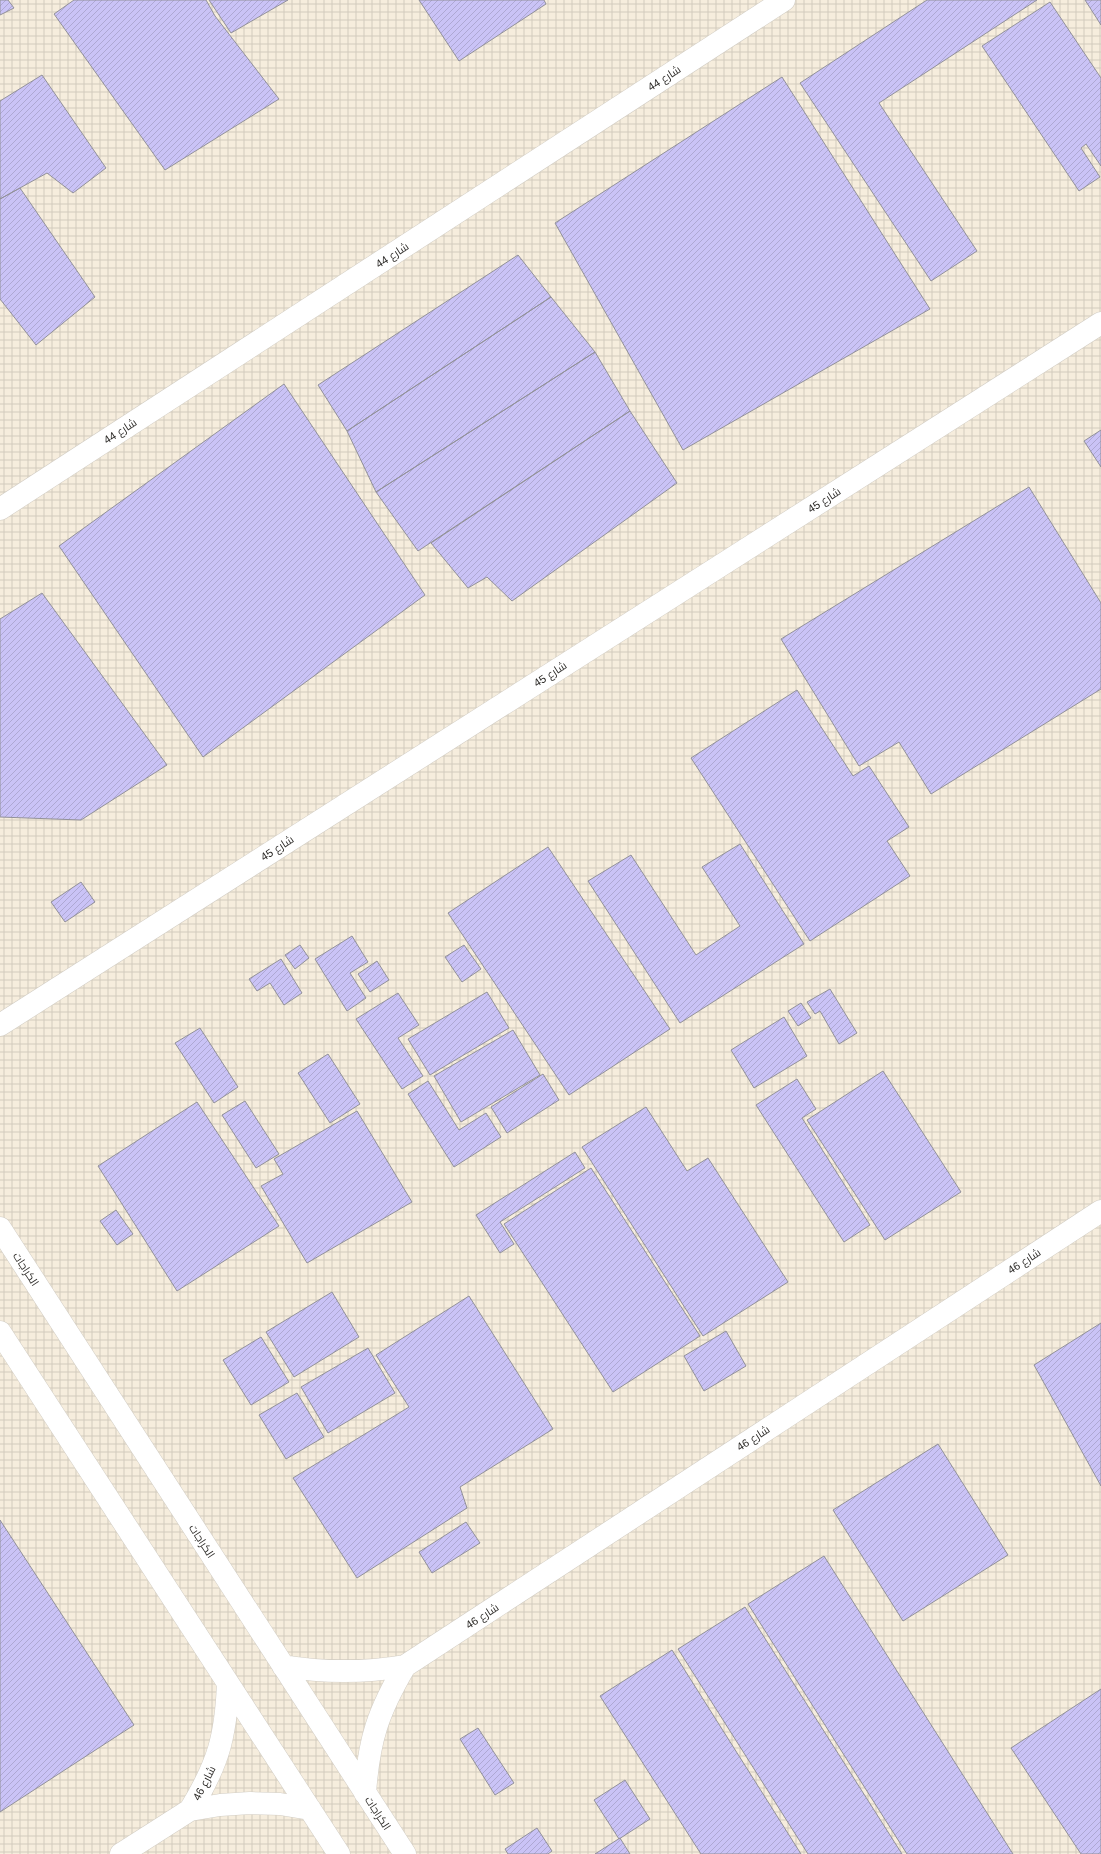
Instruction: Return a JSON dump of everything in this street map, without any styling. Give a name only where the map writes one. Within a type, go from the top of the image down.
[{"type":"street","name":"شارع 44","points":[[0,510],[784,0]]},
{"type":"street","name":"شارع 45","points":[[0,1025],[1101,323]]},
{"type":"street","name":"شارع 46","points":[[283,1666],[314,1671],[344,1672],[375,1671],[405,1666],[1101,1211]]},
{"type":"street","name":"الكراجات","points":[[0,1228],[404,1854]]},
{"type":"street","points":[[0,1332],[339,1854]]},
{"type":"street","name":"شارع 46","points":[[365,1793],[367,1759],[375,1726],[388,1694],[405,1666]]},
{"type":"street","name":"شارع 46","points":[[190,1810],[208,1781],[220,1750],[226,1717],[228,1683]]},
{"type":"street","name":"شارع 46","points":[[121,1854],[190,1810],[220,1805],[250,1803],[280,1804],[310,1809]]},
{"type":"shaded area","points":[[0,0],[1101,0],[1101,1854],[0,1854]]},
{"type":"building","points":[[0,0],[8,0],[14,8],[0,15]]},
{"type":"building","points":[[74,0],[206,0],[215,16],[279,99],[165,170],[54,14]]},
{"type":"building","points":[[209,0],[288,0],[231,33]]},
{"type":"building","points":[[419,0],[544,0],[546,4],[459,61]]},
{"type":"building","points":[[927,0],[1037,0],[879,103],[977,251],[931,281],[800,83]]},
{"type":"building","points":[[1085,0],[1101,0],[1101,25]]},
{"type":"building","points":[[1050,2],[1101,78],[1101,166],[1086,144],[1081,148],[1100,177],[1079,191],[982,46]]},
{"type":"building","points":[[42,75],[106,168],[73,193],[47,173],[0,199],[0,101]]},
{"type":"building","points":[[782,77],[930,309],[683,450],[555,223]]},
{"type":"building","points":[[20,188],[95,297],[36,345],[0,299],[0,199]]},
{"type":"building","points":[[518,255],[551,297],[347,431],[318,385]]},
{"type":"building","points":[[551,297],[595,352],[376,492],[347,431]]},
{"type":"building","points":[[595,352],[630,411],[418,551],[376,492]]},
{"type":"building","points":[[284,384],[425,595],[203,757],[59,546]]},
{"type":"building","points":[[630,411],[677,483],[512,601],[487,577],[468,588],[431,543]]},
{"type":"building","points":[[1101,430],[1101,467],[1084,441]]},
{"type":"building","points":[[1029,487],[1101,603],[1101,689],[931,794],[899,742],[859,766],[781,639]]},
{"type":"building","points":[[42,593],[167,765],[81,820],[0,817],[0,619]]},
{"type":"building","points":[[797,690],[853,776],[869,766],[909,827],[887,841],[910,876],[810,941],[691,758]]},
{"type":"building","points":[[740,844],[804,944],[680,1023],[588,881],[631,855],[696,955],[740,926],[702,867]]},
{"type":"building","points":[[548,847],[670,1029],[569,1095],[448,913]]},
{"type":"building","points":[[81,882],[95,902],[65,922],[51,902]]},
{"type":"building","points":[[352,936],[368,962],[350,973],[366,998],[347,1011],[315,959]]},
{"type":"building","points":[[300,945],[309,958],[295,969],[285,955]]},
{"type":"building","points":[[464,945],[481,969],[462,982],[445,957]]},
{"type":"building","points":[[281,959],[302,993],[284,1005],[270,983],[257,991],[249,979]]},
{"type":"building","points":[[377,961],[389,980],[370,992],[358,974]]},
{"type":"building","points":[[830,989],[857,1033],[839,1044],[820,1011],[815,1014],[807,1002]]},
{"type":"building","points":[[487,992],[509,1028],[430,1075],[408,1039]]},
{"type":"building","points":[[398,993],[419,1025],[398,1038],[423,1076],[402,1089],[356,1019]]},
{"type":"building","points":[[801,1003],[811,1018],[798,1026],[788,1011]]},
{"type":"building","points":[[784,1017],[807,1056],[754,1088],[731,1050]]},
{"type":"building","points":[[200,1028],[238,1087],[214,1103],[175,1043]]},
{"type":"building","points":[[513,1030],[540,1075],[461,1122],[434,1076]]},
{"type":"building","points":[[328,1054],[360,1104],[330,1123],[298,1073]]},
{"type":"building","points":[[883,1071],[961,1192],[885,1240],[807,1120]]},
{"type":"building","points":[[543,1074],[559,1100],[507,1133],[491,1107]]},
{"type":"building","points":[[797,1079],[816,1109],[802,1118],[870,1225],[844,1242],[756,1105]]},
{"type":"building","points":[[428,1081],[459,1130],[486,1113],[501,1137],[454,1167],[408,1094]]},
{"type":"building","points":[[245,1101],[279,1154],[256,1168],[222,1115]]},
{"type":"building","points":[[197,1102],[279,1226],[177,1291],[98,1166]]},
{"type":"building","points":[[646,1107],[687,1171],[708,1158],[788,1282],[703,1336],[582,1147]]},
{"type":"building","points":[[357,1111],[412,1202],[307,1263],[261,1186],[283,1174],[274,1159]]},
{"type":"building","points":[[575,1152],[585,1168],[500,1222],[514,1244],[500,1253],[476,1215]]},
{"type":"building","points":[[591,1168],[700,1336],[613,1392],[504,1224]]},
{"type":"building","points":[[116,1210],[133,1234],[117,1245],[100,1221]]},
{"type":"building","points":[[332,1292],[359,1337],[294,1377],[266,1332]]},
{"type":"building","points":[[469,1296],[553,1429],[460,1487],[467,1508],[357,1578],[293,1478],[409,1407],[376,1355]]},
{"type":"building","points":[[1101,1323],[1101,1486],[1034,1365]]},
{"type":"building","points":[[726,1331],[746,1366],[704,1391],[684,1356]]},
{"type":"building","points":[[261,1337],[289,1382],[251,1405],[223,1360]]},
{"type":"building","points":[[368,1348],[395,1393],[328,1433],[301,1387]]},
{"type":"building","points":[[297,1393],[324,1437],[286,1459],[259,1415]]},
{"type":"building","points":[[938,1444],[1008,1555],[903,1621],[833,1510]]},
{"type":"building","points":[[0,1520],[134,1725],[0,1812]]},
{"type":"building","points":[[466,1522],[480,1543],[432,1573],[419,1552]]},
{"type":"building","points":[[824,1556],[1013,1854],[907,1854],[748,1604]]},
{"type":"building","points":[[745,1607],[902,1854],[808,1854],[678,1649]]},
{"type":"building","points":[[672,1650],[801,1854],[701,1854],[600,1696]]},
{"type":"building","points":[[1101,1689],[1101,1854],[1081,1854],[1011,1748]]},
{"type":"building","points":[[478,1728],[514,1783],[495,1795],[460,1739]]},
{"type":"building","points":[[625,1780],[650,1819],[619,1839],[594,1800]]},
{"type":"building","points":[[537,1828],[552,1851],[548,1854],[508,1854],[505,1849]]},
{"type":"building","points":[[620,1838],[630,1854],[595,1854]]}]
